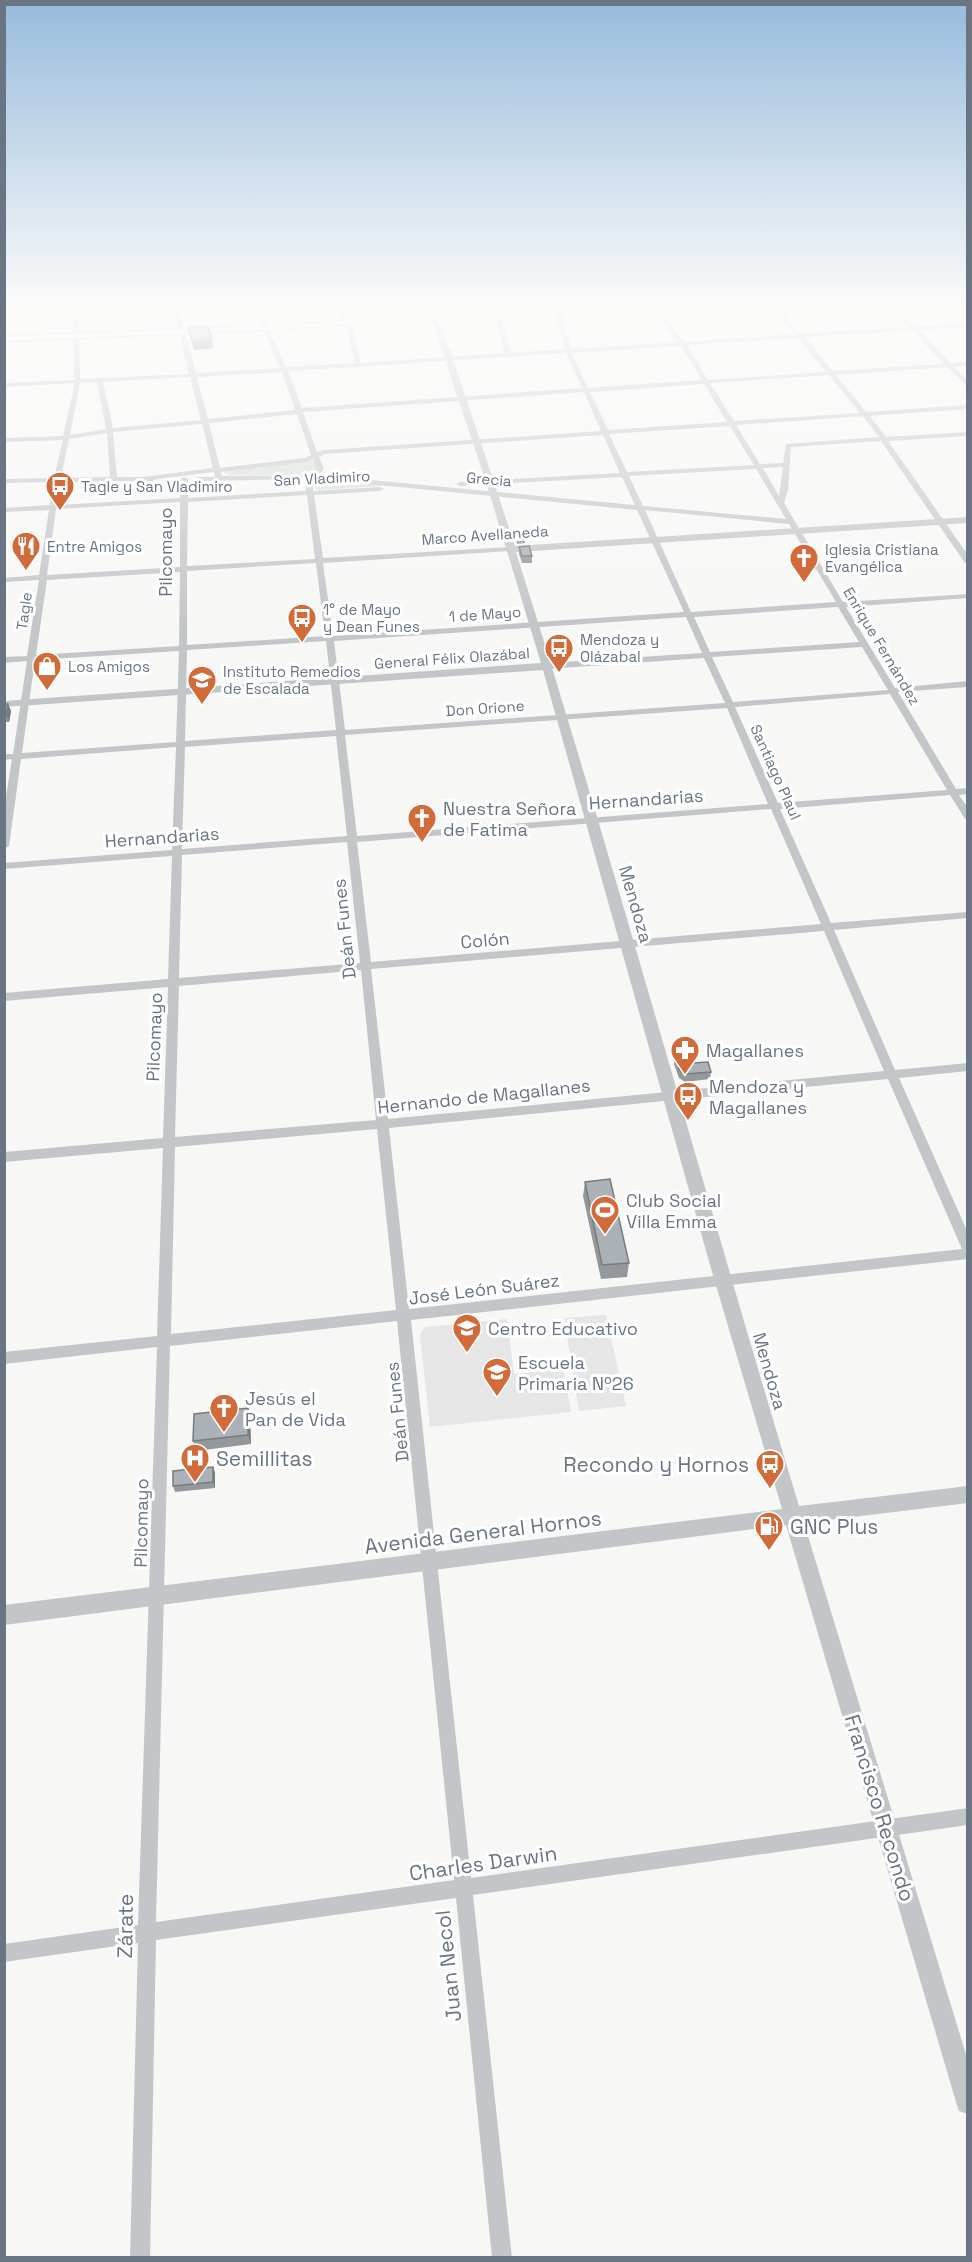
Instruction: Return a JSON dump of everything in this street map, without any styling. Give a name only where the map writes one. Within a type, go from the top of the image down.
[{"type":"street","name":"Tagle","points":[[4,846],[57,480],[71,414]]},
{"type":"street","points":[[107,414],[114,480]]},
{"type":"street","points":[[204,414],[219,478]]},
{"type":"street","points":[[4,440],[65,437],[277,414]]},
{"type":"street","name":"Deán Funes","points":[[300,414],[320,470],[309,483],[330,638],[430,1562]]},
{"type":"street","name":"Mendoza","points":[[466,414],[547,666],[722,1280],[793,1515]]},
{"type":"street","name":"Santiago Plaul","points":[[597,414],[690,614],[968,1249]]},
{"type":"street","name":"Enrique Fernández","points":[[725,414],[843,605],[968,817]]},
{"type":"street","points":[[865,414],[968,561]]},
{"type":"street","points":[[147,478],[306,460],[324,452],[871,414]]},
{"type":"street","points":[[780,504],[786,492],[785,465],[788,447],[791,445],[968,434]]},
{"type":"street","name":"San Vladimiro","points":[[4,510],[785,465]]},
{"type":"street","name":"Grecia","points":[[4,481],[314,477],[639,507],[794,526]]},
{"type":"street","name":"Pilcomayo","points":[[157,1596],[183,648],[184,479]]},
{"type":"street","name":"Marco Avellaneda","points":[[4,580],[511,549],[794,526],[968,520]]},
{"type":"street","name":"1 de Mayo","points":[[4,660],[968,596]]},
{"type":"street","name":"General Félix Olazábal","points":[[4,704],[866,644]]},
{"type":"street","name":"Don Orione","points":[[4,757],[560,718],[894,692],[968,684]]},
{"type":"street","name":"Hernandarias","points":[[4,866],[968,791]]},
{"type":"street","name":"Colón","points":[[4,997],[968,915]]},
{"type":"street","name":"Hernando de Magallanes","points":[[4,1157],[381,1124],[968,1067]]},
{"type":"street","name":"José León Suárez","points":[[4,1358],[403,1317],[968,1254]]},
{"type":"street","name":"Avenida General Hornos","points":[[4,1615],[968,1494]]},
{"type":"street","name":"Francisco Recondo","points":[[793,1515],[968,2102]]},
{"type":"street","name":"Juan Necol","points":[[430,1562],[502,2258]]},
{"type":"street","name":"Zárate","points":[[141,2258],[147,1933],[157,1596]]},
{"type":"street","name":"Charles Darwin","points":[[4,1953],[968,1816]]},
{"type":"shaded area","points":[[310,460],[314,462],[317,472],[312,475],[229,475],[223,472]]},
{"type":"shaded area","points":[[318,479],[382,486],[319,490],[315,488],[315,481]]},
{"type":"shaded area","points":[[606,1315],[626,1406],[579,1411],[564,1318]]},
{"type":"shaded area","points":[[507,1319],[514,1374],[563,1369],[571,1412],[430,1427],[420,1334],[425,1327]]},
{"type":"building","points":[[524,534],[525,540],[517,540],[515,535]]},
{"type":"building","points":[[529,546],[532,556],[522,556],[519,547]]},
{"type":"building","points":[[4,704],[8,704],[6,715],[4,715]]},
{"type":"building","points":[[690,1055],[692,1063],[708,1062],[711,1072],[686,1074],[680,1071],[675,1057]]},
{"type":"building","name":"Club Social Villa Emma","points":[[610,1179],[629,1263],[602,1265],[585,1182]]},
{"type":"building","points":[[248,1408],[248,1435],[193,1441],[194,1414]]},
{"type":"building","points":[[213,1467],[213,1482],[173,1486],[173,1471]]},
{"type":"place","name":"Tagle y San Vladimiro","points":[[60,512]]},
{"type":"place","name":"Entre Amigos","points":[[26,572]]},
{"type":"place","name":"Iglesia Cristiana Evangélica","points":[[804,584]]},
{"type":"place","name":"1° de Mayo y Dean Funes","points":[[302,644]]},
{"type":"place","name":"Mendoza y Olázabal","points":[[559,674]]},
{"type":"place","name":"Los Amigos","points":[[47,692]]},
{"type":"place","name":"Instituto Remedios de Escalada","points":[[202,706]]},
{"type":"place","name":"Nuestra Señora de Fatima","points":[[422,844]]},
{"type":"place","name":"Magallanes","points":[[685,1076]]},
{"type":"place","name":"Mendoza y Magallanes","points":[[688,1122]]},
{"type":"place","name":"Club Social Villa Emma","points":[[605,1236]]},
{"type":"place","name":"Centro Educativo","points":[[467,1354]]},
{"type":"place","name":"Escuela Primaria Nº26","points":[[497,1398]]},
{"type":"place","name":"Jesús el Pan de Vida","points":[[224,1434]]},
{"type":"place","name":"Semillitas","points":[[195,1484]]},
{"type":"place","name":"Recondo y Hornos","points":[[770,1490]]},
{"type":"place","name":"GNC Plus","points":[[769,1552]]}]
